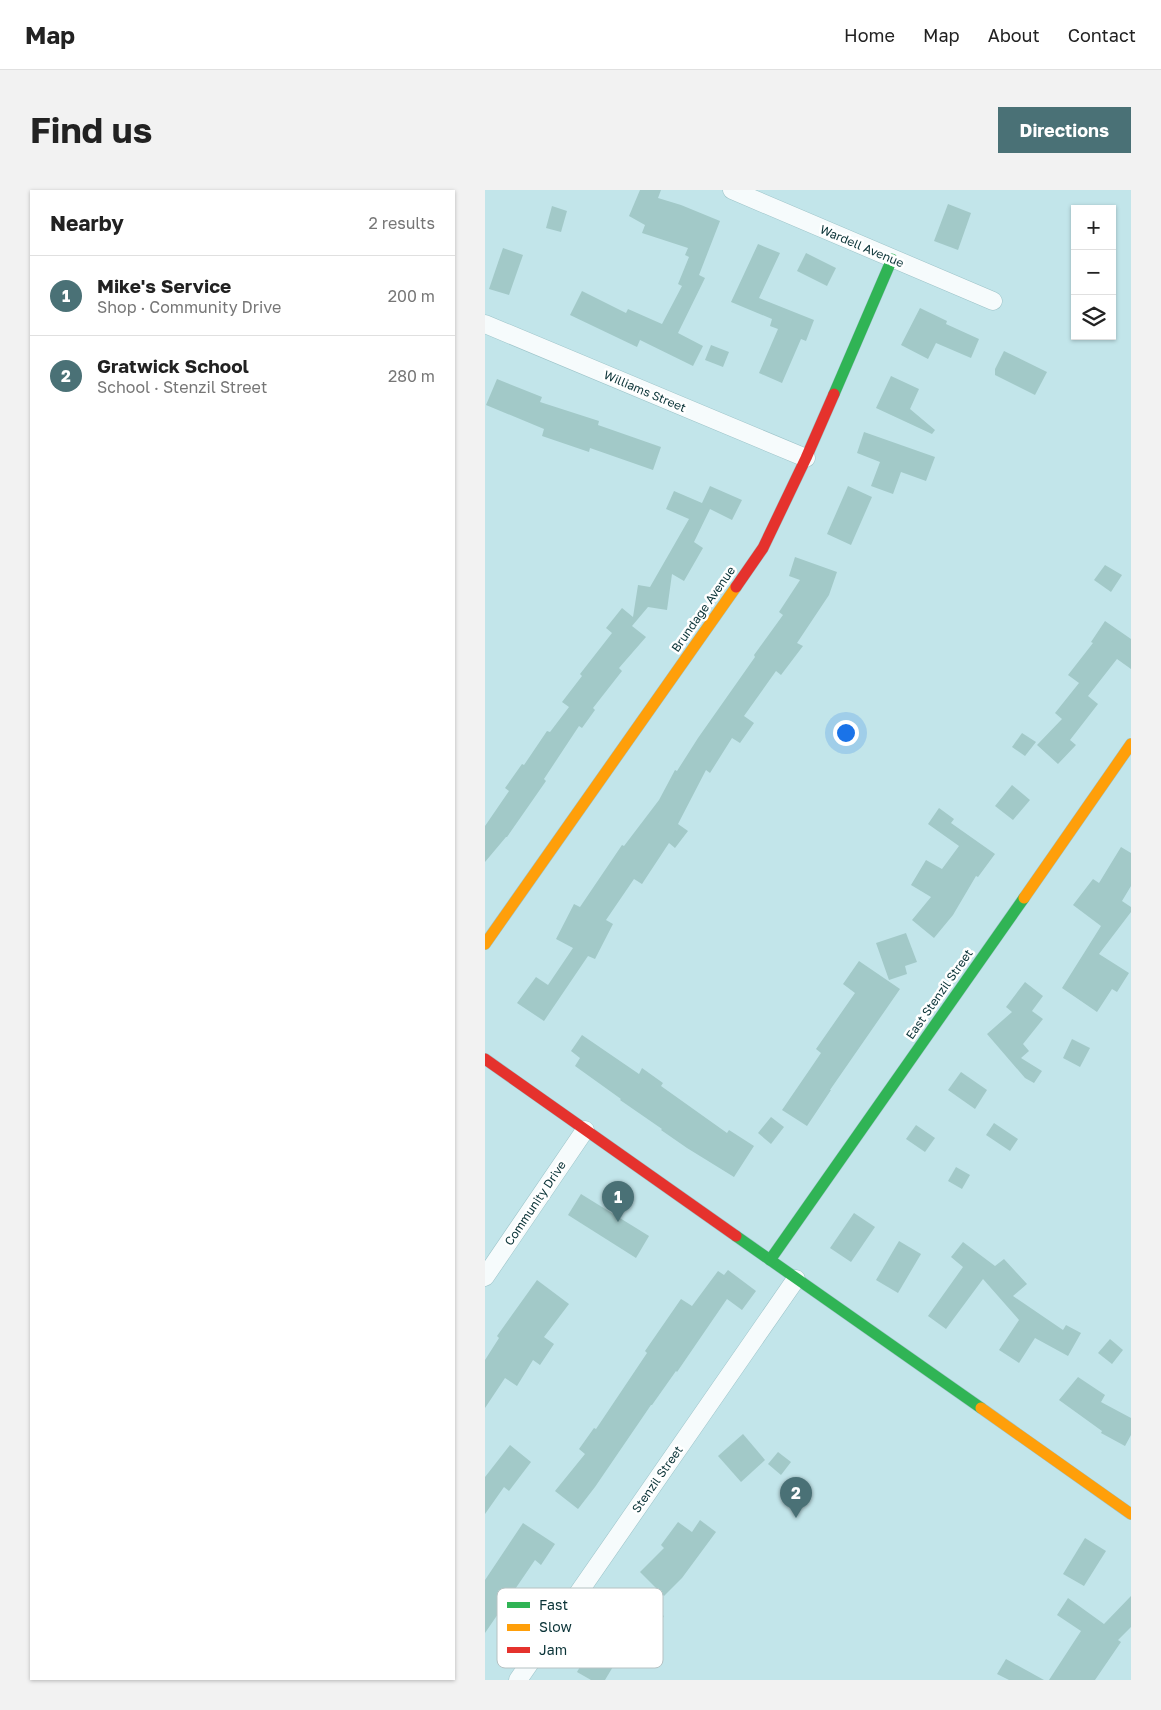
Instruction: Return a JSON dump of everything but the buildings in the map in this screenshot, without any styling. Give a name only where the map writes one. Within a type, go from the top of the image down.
[{"type":"street","name":"Wardell Avenue","points":[[732,190],[993,301]]},
{"type":"street","name":"Brundage Avenue","points":[[485,944],[763,548],[806,458],[892,259]]},
{"type":"street","name":"Williams Street","points":[[485,324],[806,458]]},
{"type":"street","name":"East Stenzil Street","points":[[770,1260],[1131,744]]},
{"type":"street","points":[[485,1060],[796,1279],[1129,1508]]},
{"type":"street","name":"Community Drive","points":[[485,1277],[585,1130]]},
{"type":"street","name":"Stenzil Street","points":[[582,1588],[796,1279]]},
{"type":"street","name":"Stenzil Street","points":[[518,1680],[526,1668]]},
{"type":"traffic: fast","points":[[834,394],[892,259]]},
{"type":"traffic: fast","points":[[770,1260],[1024,898]]},
{"type":"traffic: fast","points":[[736,1236],[981,1408]]},
{"type":"traffic: slow","points":[[485,944],[736,587]]},
{"type":"traffic: slow","points":[[1024,898],[1131,744]]},
{"type":"traffic: slow","points":[[981,1408],[1131,1514]]},
{"type":"traffic: jam","points":[[736,587],[763,548],[834,394]]},
{"type":"traffic: jam","points":[[485,1059],[736,1236]]},
{"type":"place","name":"Mike's Service","points":[[618,1222]]},
{"type":"place","name":"Gratwick School","points":[[796,1518]]}]
